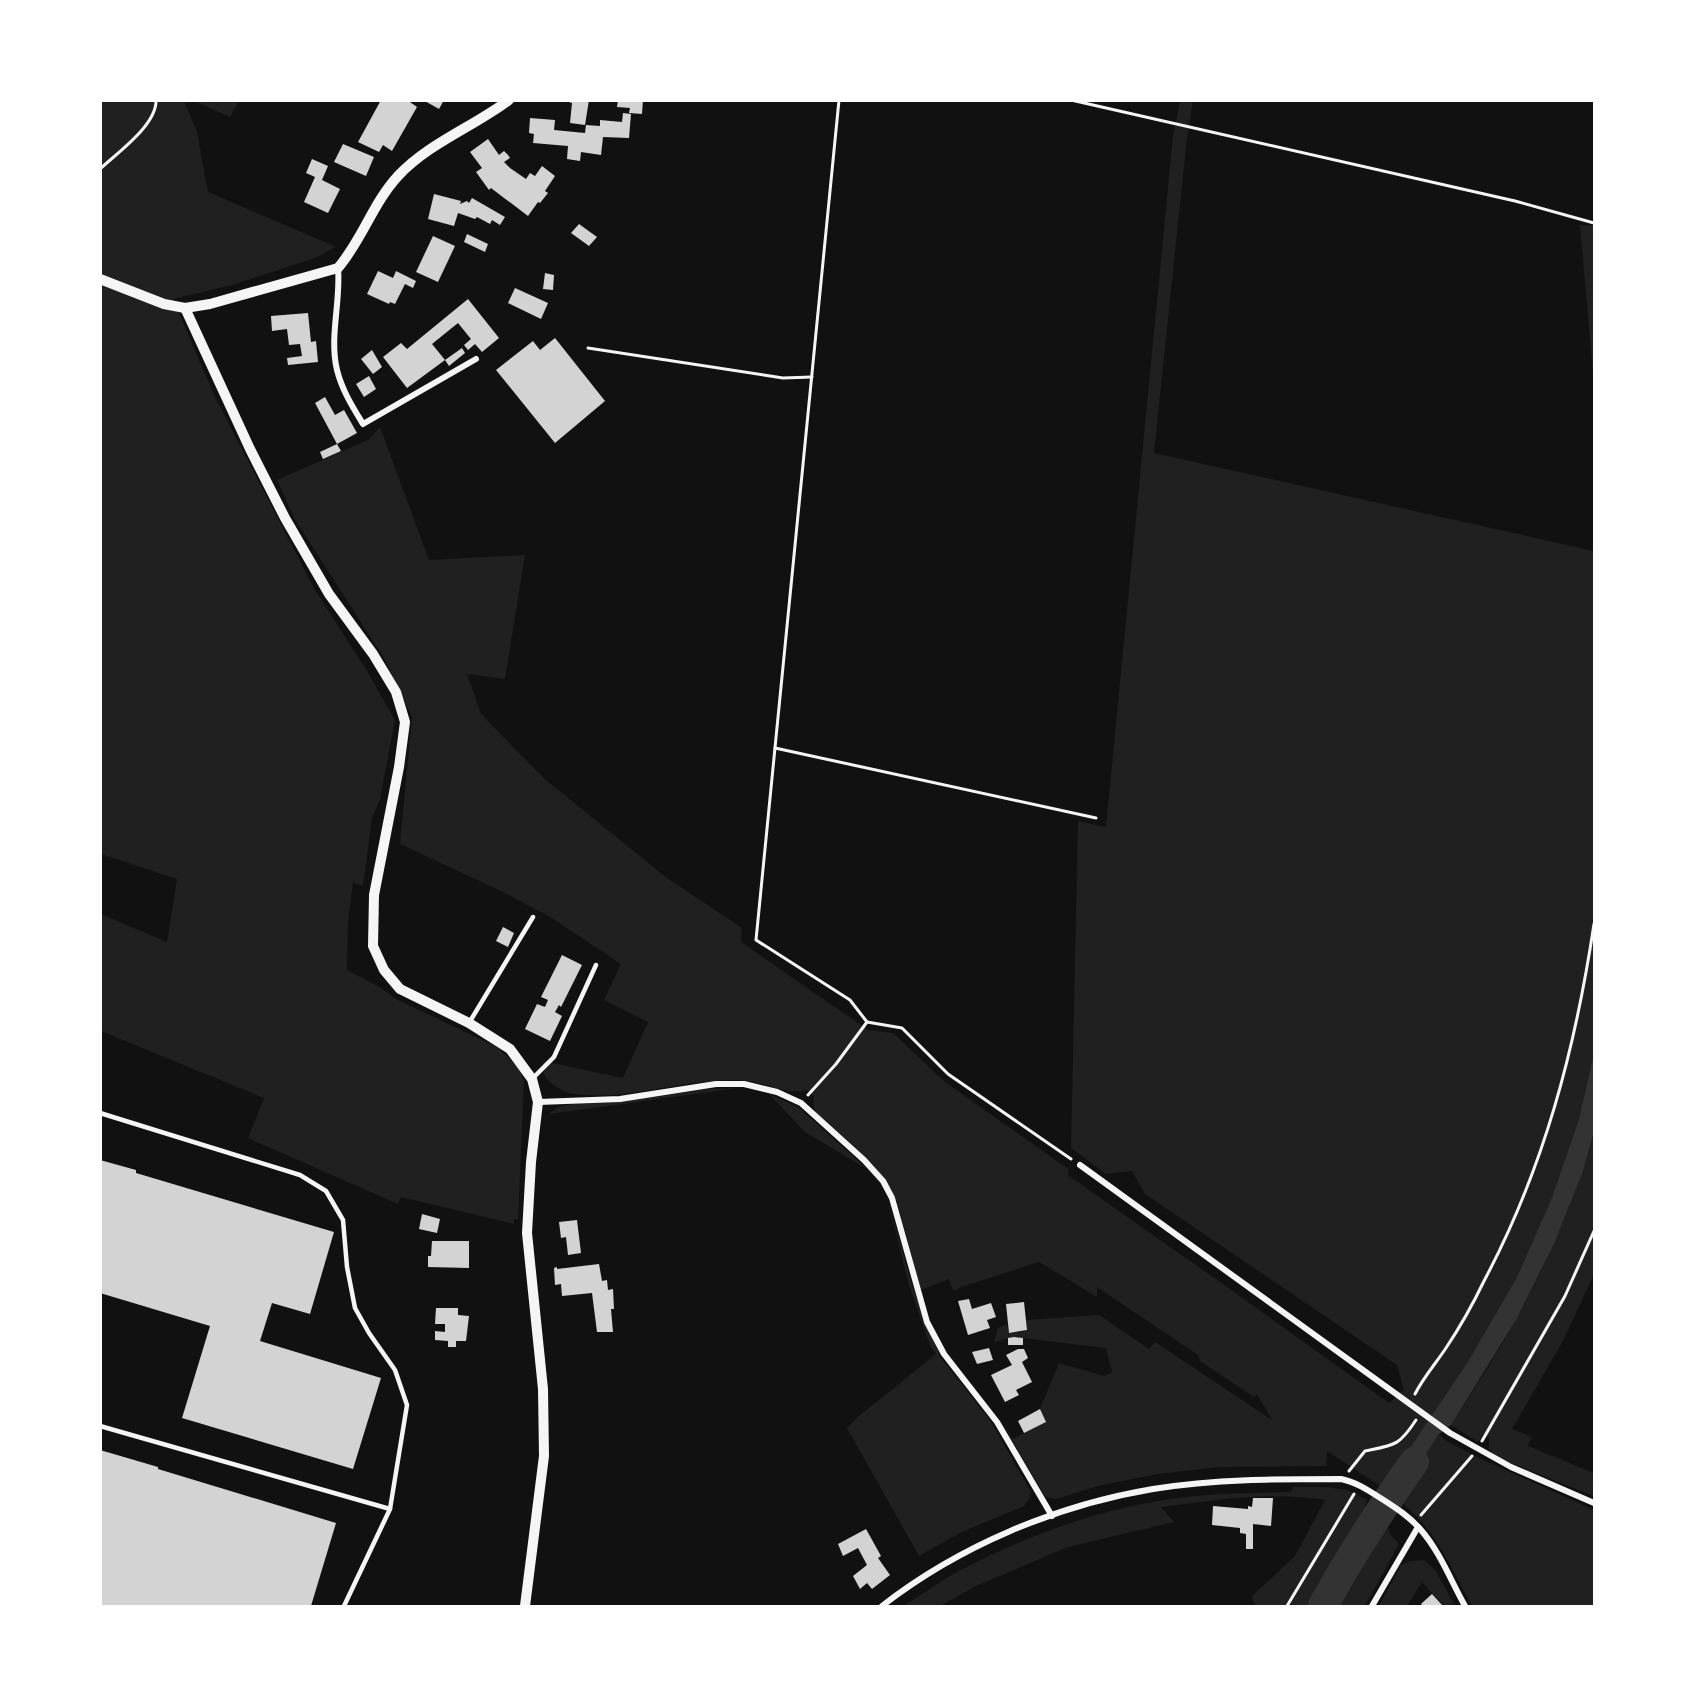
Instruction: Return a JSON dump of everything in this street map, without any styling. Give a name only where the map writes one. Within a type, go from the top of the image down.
[{"type":"street","points":[[100,279],[164,303],[185,308],[210,304],[338,268],[350,254],[378,201],[398,176],[422,155],[509,100]]},
{"type":"street","points":[[338,268],[339,285],[334,340],[336,368],[344,393],[363,424],[476,359]]},
{"type":"street","points":[[185,308],[250,449],[285,518],[329,594],[373,654],[396,692],[405,722],[399,767],[374,895],[373,946],[384,970],[400,989],[469,1023],[510,1049],[532,1079],[538,1102],[531,1162],[527,1233],[543,1389],[544,1456],[525,1606]]},
{"type":"street","points":[[538,1102],[620,1099],[716,1084],[744,1084],[777,1092],[801,1103],[864,1160],[883,1181],[892,1198],[927,1322],[944,1354],[997,1422],[1052,1516]]},
{"type":"street","points":[[1080,1165],[1450,1433],[1511,1467],[1594,1503]]},
{"type":"street","points":[[882,1606],[963,1555],[1052,1516],[1118,1496],[1176,1486],[1268,1479],[1341,1479],[1360,1485],[1401,1512],[1416,1525],[1432,1546],[1465,1606]]},
{"type":"street","points":[[1372,1606],[1412,1537],[1416,1525]]},
{"type":"lane","points":[[469,1023],[533,917]]},
{"type":"lane","points":[[532,1079],[554,1057],[596,965]]},
{"type":"lane","points":[[100,1113],[300,1175],[326,1191],[343,1220],[347,1267],[355,1308],[395,1370],[407,1405],[390,1509],[344,1606]]},
{"type":"lane","points":[[100,1426],[390,1509]]},
{"type":"path","points":[[100,169],[150,122],[156,107],[156,100]]},
{"type":"path","points":[[839,100],[756,940],[850,1000],[867,1022],[902,1028],[948,1074],[1080,1165]]},
{"type":"path","points":[[1071,100],[1515,201],[1594,223]]},
{"type":"path","points":[[588,348],[783,378],[812,378]]},
{"type":"path","points":[[775,748],[1096,818]]},
{"type":"path","points":[[1341,1479],[1365,1450],[1394,1444],[1404,1437],[1420,1413],[1415,1393],[1447,1347],[1515,1219],[1543,1146],[1567,1069],[1585,989],[1594,924]]},
{"type":"path","points":[[801,1103],[836,1064],[867,1022]]},
{"type":"path","points":[[1416,1525],[1477,1450],[1565,1296],[1594,1231]]},
{"type":"path","points":[[1287,1606],[1360,1485]]},
{"type":"shaded area","points":[[239,100],[230,117],[194,101]]},
{"type":"shaded area","points":[[101,101],[184,101],[197,132],[208,192],[336,247],[315,258],[232,285],[173,299],[215,397],[315,590],[367,671],[395,720],[380,799],[372,818],[363,886],[353,882],[348,922],[347,970],[381,988],[396,999],[497,1047],[518,1067],[524,1081],[518,1220],[514,1219],[514,1224],[401,1197],[398,1204],[248,1138],[264,1098],[101,1031],[101,914],[167,942],[177,879],[101,854]]},
{"type":"shaded area","points":[[1180,101],[1193,101],[1187,138],[1154,453],[1594,551],[1594,1053],[1579,1119],[1551,1200],[1516,1279],[1467,1363],[1383,1488],[1327,1451],[1326,1466],[1218,1467],[1158,1474],[1102,1485],[1056,1499],[1046,1497],[996,1412],[1013,1439],[1046,1422],[1040,1409],[1059,1363],[1104,1376],[1112,1372],[1106,1348],[1013,1337],[994,1342],[998,1328],[1007,1324],[1009,1333],[1027,1331],[1026,1320],[1099,1315],[1149,1349],[1155,1342],[1272,1420],[1257,1394],[1254,1397],[1200,1361],[1198,1355],[1097,1287],[1097,1297],[1039,1262],[958,1288],[958,1290],[953,1290],[949,1279],[921,1290],[897,1202],[890,1189],[862,1153],[816,1113],[813,1104],[814,1096],[806,1090],[789,1091],[756,1082],[718,1080],[636,1092],[595,1095],[570,1093],[549,1081],[544,1074],[543,1061],[623,1078],[648,1022],[604,1000],[621,964],[550,917],[503,892],[400,844],[412,717],[384,658],[294,518],[277,480],[368,440],[380,427],[429,560],[525,555],[505,679],[467,674],[481,714],[546,780],[667,878],[742,928],[741,942],[868,1030],[893,1033],[944,1081],[1068,1169],[1069,1176],[1389,1403],[1404,1390],[1397,1365],[1145,1194],[1132,1171],[1106,1174],[1071,1148],[1078,821],[1106,827],[1173,136]]},
{"type":"shaded area","points":[[1580,225],[1594,226],[1594,385]]},
{"type":"shaded area","points":[[1594,1053],[1594,1132],[1582,1174],[1554,1244],[1516,1320],[1451,1425],[1439,1434],[1397,1499],[1383,1488],[1467,1363],[1516,1279],[1551,1200],[1579,1119]]},
{"type":"shaded area","points":[[738,1088],[549,1114],[558,1107],[571,1104],[619,1102],[710,1089]]},
{"type":"shaded area","points":[[769,1094],[798,1107],[867,1169],[805,1132]]},
{"type":"shaded area","points":[[1594,1132],[1594,1274],[1563,1341],[1512,1429],[1532,1437],[1528,1446],[1594,1473],[1594,1496],[1496,1457],[1489,1449],[1489,1437],[1483,1435],[1478,1442],[1451,1425],[1501,1346],[1540,1274],[1570,1204]]},
{"type":"shaded area","points":[[887,1196],[912,1285],[941,1358],[990,1420],[1031,1492],[1024,1506],[962,1532],[919,1556],[847,1428],[936,1354],[930,1345],[909,1285]]},
{"type":"shaded area","points":[[1439,1434],[1445,1440],[1477,1457],[1594,1510],[1594,1606],[1472,1606],[1431,1534],[1397,1499]]},
{"type":"shaded area","points":[[1293,1487],[1326,1487],[1347,1490],[1367,1500],[1365,1505],[1370,1507],[1322,1582],[1311,1606],[1254,1606],[1251,1597],[1295,1556],[1325,1500],[1264,1496],[1161,1507],[1174,1522],[1068,1547],[976,1586],[940,1606],[903,1606],[950,1576],[985,1558],[1073,1522],[1164,1500],[1219,1494],[1291,1492]]},
{"type":"shaded area","points":[[1370,1507],[1385,1518],[1332,1606],[1311,1606],[1322,1582]]},
{"type":"shaded area","points":[[1385,1518],[1390,1534],[1399,1544],[1365,1606],[1332,1606]]},
{"type":"shaded area","points":[[1424,1560],[1436,1571],[1455,1606],[1444,1606],[1422,1582],[1407,1606],[1379,1606],[1401,1565],[1410,1561]]},
{"type":"building","points":[[381,100],[407,100],[417,107],[392,151],[383,145],[379,152],[358,142]]},
{"type":"building","points":[[423,100],[444,100],[439,109]]},
{"type":"building","points":[[563,100],[589,100],[585,125],[570,123],[572,103]]},
{"type":"building","points":[[618,100],[643,100],[642,114],[629,113],[630,108],[617,107]]},
{"type":"building","points":[[623,113],[631,114],[629,138],[603,137],[601,155],[581,152],[580,161],[567,159],[568,146],[533,143],[534,134],[529,133],[530,118],[555,120],[554,130],[585,133],[586,125],[600,126],[600,120],[622,122]]},
{"type":"building","points":[[488,139],[499,155],[504,151],[508,155],[510,158],[504,162],[526,179],[530,173],[535,176],[542,166],[555,176],[545,191],[548,193],[528,216],[491,188],[489,190],[476,172],[482,168],[470,152]]},
{"type":"building","points":[[343,144],[374,157],[366,176],[334,162]]},
{"type":"building","points":[[312,159],[328,166],[322,180],[340,189],[328,213],[304,202],[315,177],[306,173]]},
{"type":"building","points":[[434,194],[461,201],[460,204],[467,201],[469,203],[472,198],[505,217],[500,225],[492,220],[490,224],[477,217],[475,219],[458,213],[454,226],[428,219]]},
{"type":"building","points":[[579,224],[597,237],[589,246],[571,233]]},
{"type":"building","points":[[467,234],[488,244],[485,252],[464,242]]},
{"type":"building","points":[[433,236],[455,246],[438,282],[416,272]]},
{"type":"building","points":[[378,271],[393,278],[396,271],[416,281],[413,288],[405,284],[395,304],[390,302],[389,304],[367,294]]},
{"type":"building","points":[[545,273],[554,275],[553,290],[543,289]]},
{"type":"building","points":[[515,288],[548,303],[541,319],[508,303]]},
{"type":"building","points":[[468,299],[499,338],[482,352],[475,344],[468,350],[464,345],[471,339],[458,323],[432,344],[445,360],[407,388],[383,357],[401,343],[407,349]]},
{"type":"building","points":[[308,313],[311,342],[316,341],[318,362],[288,365],[287,358],[302,356],[300,344],[289,345],[287,329],[272,331],[271,316]]},
{"type":"building","points":[[555,338],[605,401],[555,443],[496,370],[533,341],[540,350]]},
{"type":"building","points":[[462,348],[465,353],[449,366],[445,360]]},
{"type":"building","points":[[372,350],[382,367],[373,374],[361,359]]},
{"type":"building","points":[[369,376],[376,389],[364,397],[356,384]]},
{"type":"building","points":[[325,397],[335,415],[344,410],[357,433],[337,444],[315,403]]},
{"type":"building","points":[[337,444],[341,451],[323,459],[320,452]]},
{"type":"building","points":[[503,927],[514,933],[508,947],[496,941]]},
{"type":"building","points":[[562,955],[582,965],[561,1007],[559,1005],[555,1012],[562,1016],[550,1041],[525,1029],[537,1004],[545,1007],[548,1000],[541,997]]},
{"type":"building","points":[[100,1160],[136,1170],[136,1173],[334,1232],[310,1314],[272,1303],[260,1341],[381,1378],[353,1469],[182,1418],[210,1326],[100,1293]]},
{"type":"building","points":[[422,1214],[440,1219],[437,1233],[419,1229]]},
{"type":"building","points":[[577,1220],[581,1253],[568,1255],[566,1237],[561,1238],[559,1222]]},
{"type":"building","points":[[432,1241],[469,1241],[469,1268],[428,1267]]},
{"type":"building","points":[[599,1264],[602,1281],[607,1280],[608,1290],[613,1289],[614,1309],[611,1309],[613,1332],[597,1332],[592,1293],[562,1296],[561,1284],[555,1285],[554,1268]]},
{"type":"building","points":[[969,1299],[972,1309],[991,1303],[996,1317],[987,1320],[990,1328],[968,1335],[958,1301]]},
{"type":"building","points":[[1024,1302],[1027,1330],[1009,1333],[1006,1304]]},
{"type":"building","points":[[436,1308],[458,1308],[458,1315],[469,1316],[466,1341],[456,1341],[456,1347],[448,1347],[448,1341],[435,1340],[435,1331],[445,1332],[445,1324],[435,1324]]},
{"type":"building","points":[[1008,1338],[1023,1338],[1023,1345],[1008,1345]]},
{"type":"building","points":[[989,1348],[993,1360],[977,1364],[972,1352]]},
{"type":"building","points":[[1018,1349],[1024,1349],[1028,1358],[1022,1362],[1032,1382],[1016,1390],[1019,1395],[1005,1402],[991,1375],[1012,1365],[1006,1355]]},
{"type":"building","points":[[1040,1409],[1046,1422],[1024,1433],[1018,1421]]},
{"type":"building","points":[[100,1450],[336,1523],[311,1606],[100,1606]]},
{"type":"building","points":[[1253,1498],[1273,1498],[1271,1526],[1253,1524],[1253,1549],[1246,1549],[1246,1534],[1240,1533],[1240,1528],[1212,1525],[1213,1506],[1248,1509],[1248,1506],[1252,1507]]},
{"type":"building","points":[[866,1529],[881,1556],[878,1558],[890,1575],[872,1589],[867,1583],[860,1589],[853,1576],[867,1565],[858,1548],[843,1556],[838,1544]]},
{"type":"building","points":[[1432,1594],[1442,1605],[1423,1606],[1421,1604]]},
{"type":"waterway","points":[[1323,1606],[1366,1533],[1414,1462]]}]
